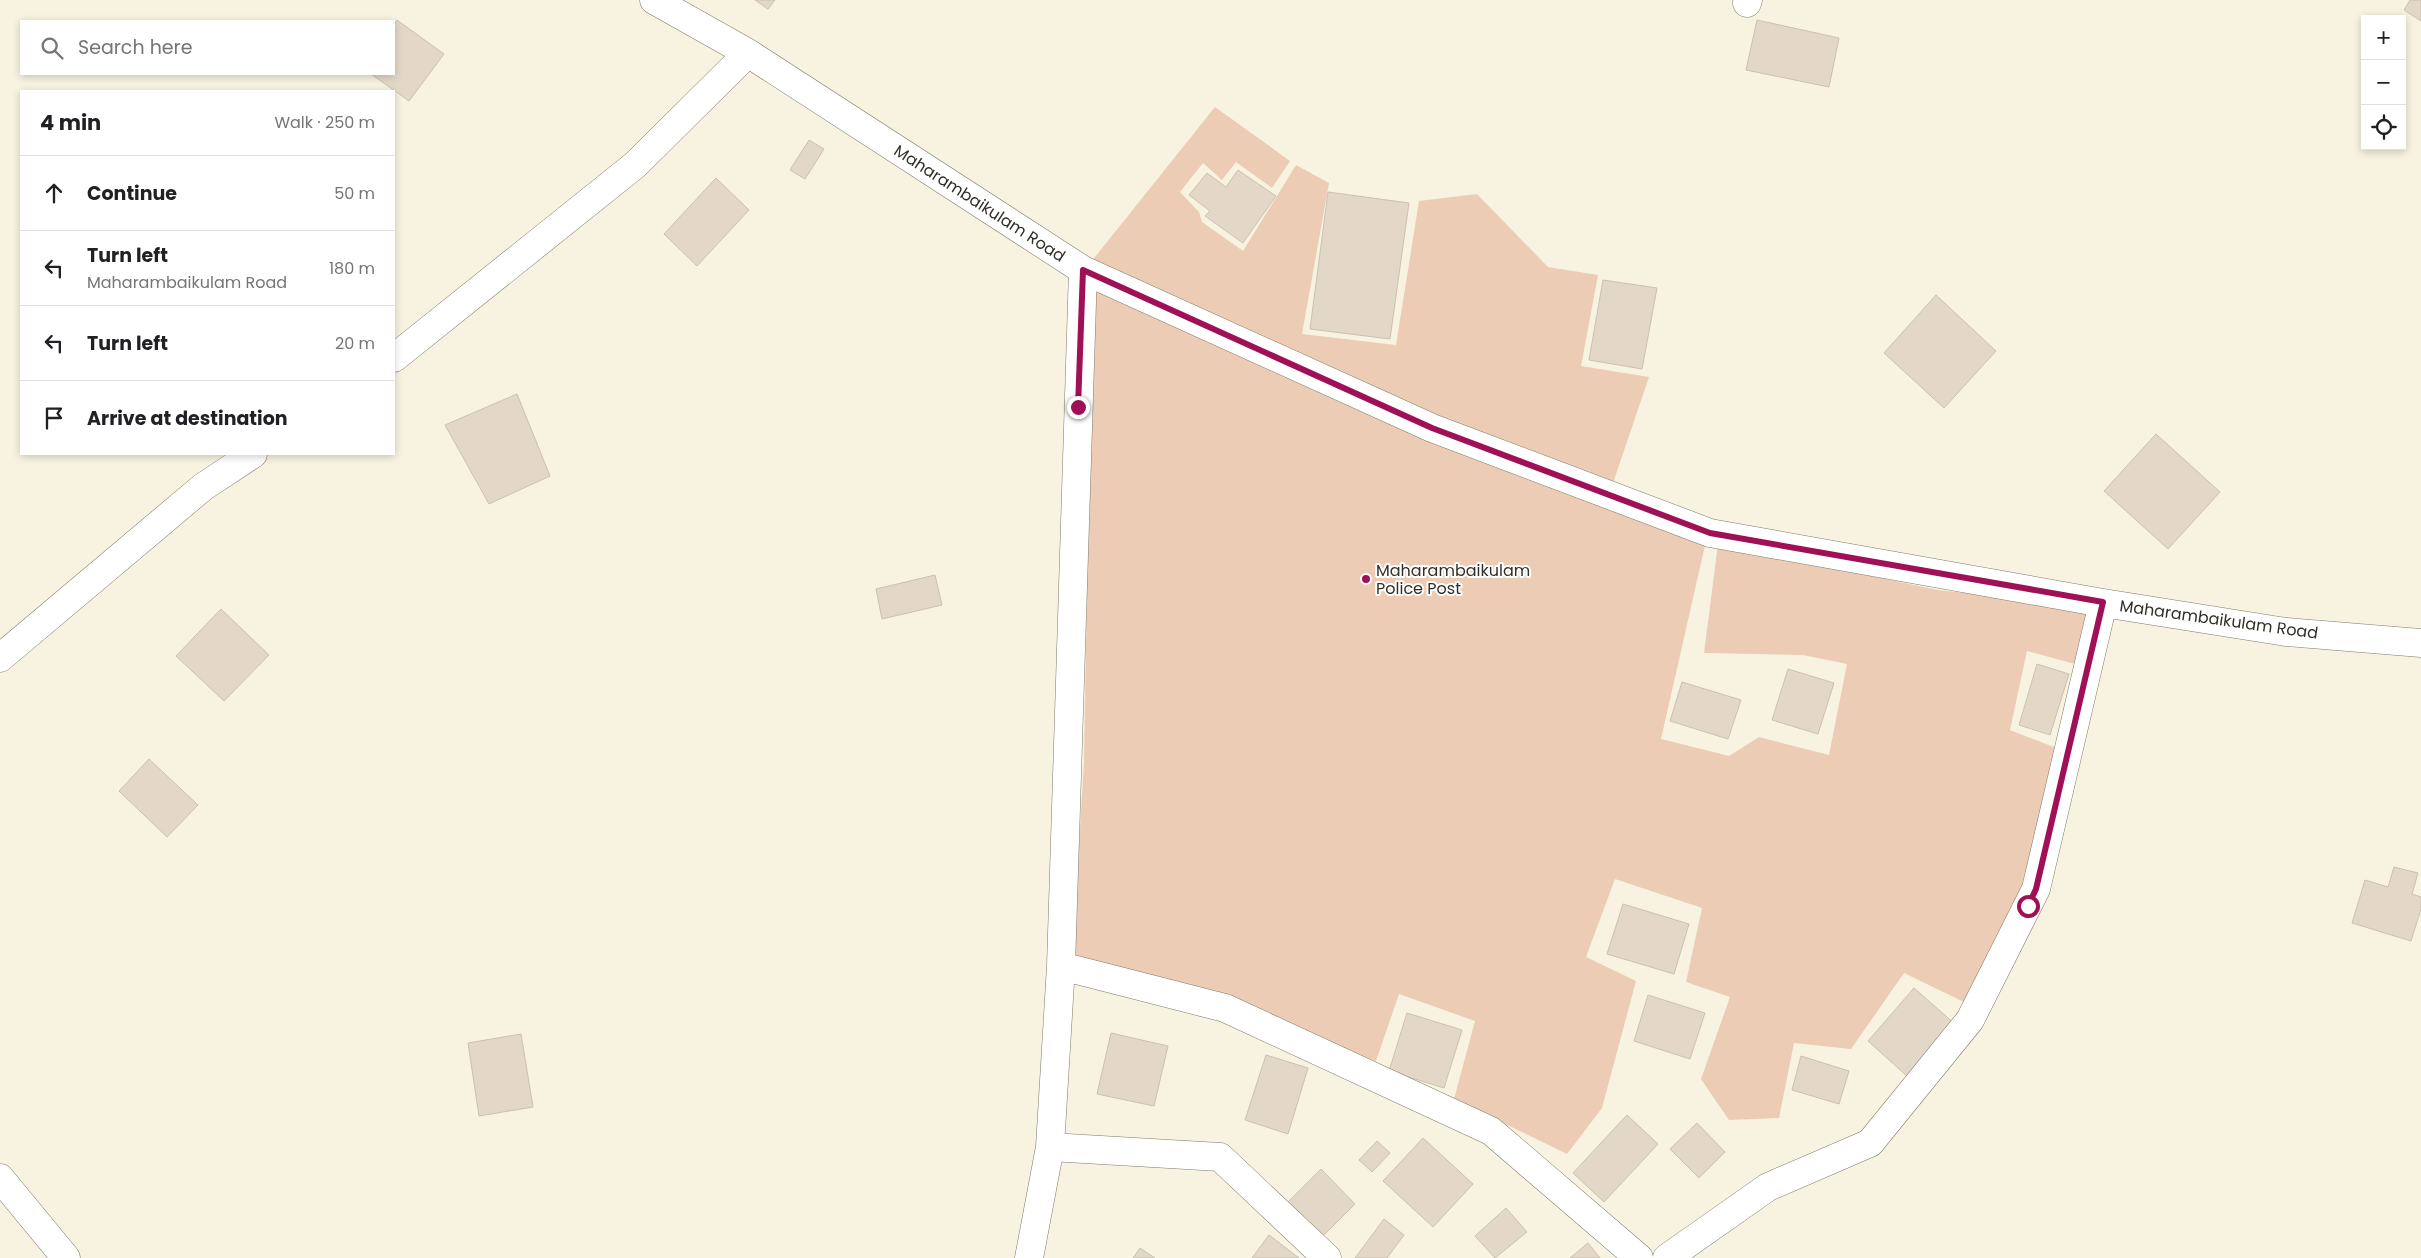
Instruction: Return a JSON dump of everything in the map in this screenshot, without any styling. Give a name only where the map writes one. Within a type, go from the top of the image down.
[{"type":"street","name":"Maharambaikulam Road","points":[[654,0],[748,54],[1083,270],[1432,428],[1710,533],[2286,632],[2421,643]]},
{"type":"street","points":[[395,357],[635,165],[748,54]]},
{"type":"street","points":[[1029,1258],[1050,1147],[1061,966],[1083,270]]},
{"type":"street","points":[[0,658],[203,487],[251,455]]},
{"type":"street","points":[[1667,1258],[1768,1187],[1870,1143],[1970,1020],[2036,889],[2103,602]]},
{"type":"street","points":[[1061,966],[1226,1008],[1491,1131],[1639,1258]]},
{"type":"street","points":[[1050,1147],[1220,1157],[1327,1258]]},
{"type":"street","points":[[0,1178],[66,1258]]},
{"type":"shaded area","points":[[1215,107],[1290,161],[1272,188],[1236,162],[1222,180],[1203,163],[1180,192],[1199,212],[1202,222],[1243,251],[1296,165],[1329,183],[1302,334],[1396,345],[1419,201],[1477,194],[1548,267],[1598,275],[1581,366],[1649,377],[1612,486],[1433,422],[1091,262]]},
{"type":"shaded area","points":[[1092,284],[1706,541],[1661,739],[1729,756],[1759,737],[1829,755],[1847,664],[1803,655],[1704,653],[1718,544],[1938,590],[2095,608],[2082,666],[2027,651],[2010,730],[2056,748],[2025,883],[1964,1002],[1904,973],[1851,1049],[1794,1043],[1779,1118],[1729,1120],[1701,1079],[1730,997],[1686,982],[1702,908],[1615,879],[1586,957],[1636,981],[1602,1108],[1567,1154],[1454,1099],[1475,1021],[1399,994],[1376,1061],[1293,1028],[1072,960],[1084,762]]},
{"type":"building","points":[[755,0],[775,0],[768,9]]},
{"type":"building","points":[[2410,0],[2421,0],[2421,21],[2404,10]]},
{"type":"building","points":[[397,20],[444,54],[409,101],[372,75],[395,75],[395,23]]},
{"type":"building","points":[[1757,20],[1839,38],[1829,87],[1746,70]]},
{"type":"building","points":[[809,140],[824,149],[805,179],[790,170]]},
{"type":"building","points":[[1238,170],[1276,196],[1243,243],[1205,216],[1210,211],[1189,195],[1207,173],[1226,187]]},
{"type":"building","points":[[716,178],[749,210],[697,266],[664,234]]},
{"type":"building","points":[[1328,192],[1409,203],[1390,339],[1310,329]]},
{"type":"building","points":[[1603,280],[1657,288],[1642,369],[1589,360]]},
{"type":"building","points":[[1936,295],[1996,351],[1944,408],[1884,353]]},
{"type":"building","points":[[517,394],[550,476],[489,504],[445,425]]},
{"type":"building","points":[[2156,434],[2220,492],[2168,549],[2104,491]]},
{"type":"building","points":[[935,575],[942,605],[882,619],[876,589]]},
{"type":"building","points":[[221,609],[269,655],[224,701],[176,656]]},
{"type":"building","points":[[2037,664],[2069,674],[2050,735],[2019,725]]},
{"type":"building","points":[[1788,669],[1834,683],[1818,734],[1772,720]]},
{"type":"building","points":[[1682,682],[1741,700],[1728,739],[1670,721]]},
{"type":"building","points":[[149,759],[198,805],[167,837],[119,791]]},
{"type":"building","points":[[2394,867],[2418,873],[2412,894],[2421,897],[2421,909],[2411,941],[2352,923],[2365,880],[2388,887]]},
{"type":"building","points":[[1623,904],[1689,924],[1674,974],[1607,954]]},
{"type":"building","points":[[1914,988],[1955,1024],[1908,1077],[1868,1041]]},
{"type":"building","points":[[1648,995],[1705,1013],[1690,1059],[1634,1041]]},
{"type":"building","points":[[1407,1013],[1462,1030],[1444,1088],[1389,1071]]},
{"type":"building","points":[[1111,1033],[1168,1046],[1154,1106],[1097,1094]]},
{"type":"building","points":[[521,1034],[533,1107],[479,1116],[468,1043]]},
{"type":"building","points":[[1266,1055],[1308,1068],[1288,1134],[1245,1120]]},
{"type":"building","points":[[1801,1056],[1849,1071],[1839,1104],[1792,1090]]},
{"type":"building","points":[[1627,1115],[1658,1144],[1604,1202],[1573,1173]]},
{"type":"building","points":[[1697,1123],[1725,1152],[1699,1178],[1670,1149]]},
{"type":"building","points":[[1423,1138],[1473,1184],[1433,1227],[1383,1181]]},
{"type":"building","points":[[1377,1141],[1390,1153],[1372,1172],[1359,1160]]},
{"type":"building","points":[[1321,1169],[1355,1204],[1319,1240],[1285,1205]]},
{"type":"building","points":[[1506,1208],[1527,1232],[1495,1258],[1475,1236]]},
{"type":"building","points":[[1384,1219],[1404,1235],[1387,1258],[1355,1258]]},
{"type":"building","points":[[1269,1235],[1299,1258],[1252,1258]]},
{"type":"building","points":[[1588,1243],[1600,1258],[1570,1258]]},
{"type":"building","points":[[1140,1248],[1155,1258],[1133,1258]]},
{"type":"place","name":"Maharambaikulam Police Post","points":[[1366,579]]},
{"type":"route","points":[[1078,407],[1083,270],[1432,428],[1710,533],[2103,602],[2036,889],[2028,906]]}]
